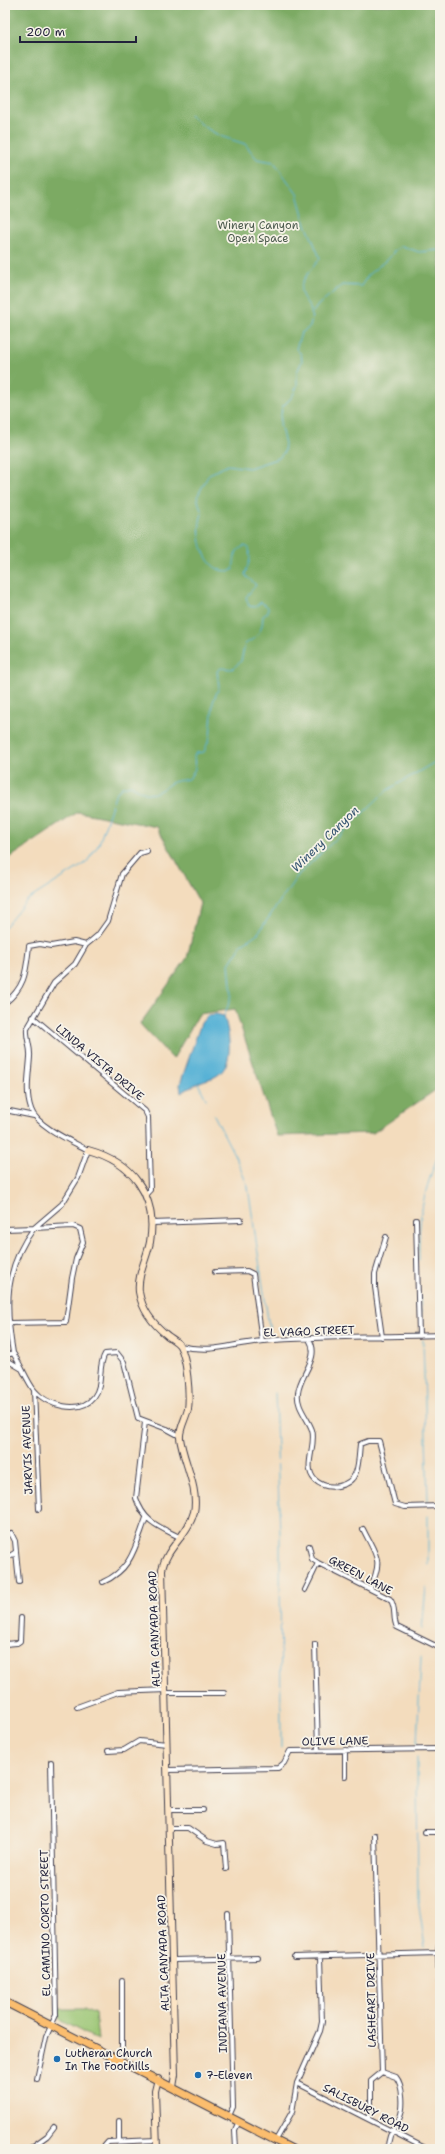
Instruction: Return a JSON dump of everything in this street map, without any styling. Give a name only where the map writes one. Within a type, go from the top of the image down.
[{"type":"main road","points":[[5,2002],[158,2079],[292,2149]]},
{"type":"street","points":[[147,851],[140,853],[122,874],[108,920],[98,935],[86,945],[74,964],[54,983],[26,1029],[30,1049],[28,1083],[31,1110],[35,1116],[65,1138],[88,1150],[105,1155],[120,1163],[137,1180],[146,1194],[152,1223],[150,1243],[139,1280],[139,1292],[148,1316],[157,1328],[180,1346]]},
{"type":"street","points":[[5,1004],[21,988],[26,975],[29,946],[40,944],[51,946],[74,942],[86,945]]},
{"type":"street","name":"LINDA VISTA DRIVE","points":[[33,1017],[145,1111],[148,1117],[151,1177],[150,1190],[146,1194]]},
{"type":"street","points":[[5,1110],[35,1116]]},
{"type":"street","points":[[88,1150],[80,1173],[71,1192],[62,1204],[34,1228],[18,1255],[10,1278],[7,1306],[13,1353],[34,1390],[57,1405],[81,1406],[93,1398],[98,1389],[100,1382],[101,1361],[104,1356],[109,1352],[118,1352],[124,1362],[136,1415],[138,1418],[145,1422],[167,1429],[180,1436]]},
{"type":"street","points":[[152,1223],[241,1220]]},
{"type":"street","points":[[416,1220],[419,1336]]},
{"type":"street","points":[[5,1229],[73,1226],[80,1229],[83,1236],[83,1242],[76,1259],[72,1278],[66,1322],[8,1323]]},
{"type":"street","points":[[382,1337],[375,1287],[375,1274],[386,1237]]},
{"type":"street","points":[[215,1272],[247,1271],[253,1274],[262,1341]]},
{"type":"street","name":"EL VAGO STREET","points":[[180,1346],[196,1350],[220,1349],[262,1341],[440,1335]]},
{"type":"street","points":[[309,1339],[313,1346],[313,1353],[298,1393],[302,1412],[313,1430],[310,1470],[315,1479],[326,1486],[337,1487],[349,1481],[356,1472],[360,1444],[368,1441],[379,1441],[396,1504],[406,1507],[440,1506]]},
{"type":"street","name":"ALTA CANYADA ROAD","points":[[172,2087],[175,2075],[174,1960],[168,1810],[162,1569],[165,1557],[181,1538],[192,1518],[195,1505],[180,1436],[188,1408],[189,1385],[180,1346]]},
{"type":"street","points":[[5,1356],[13,1353]]},
{"type":"street","points":[[5,1359],[24,1371]]},
{"type":"street","name":"JARVIS AVENUE","points":[[34,1390],[38,1509]]},
{"type":"street","points":[[145,1422],[136,1498],[139,1508],[146,1518],[181,1538]]},
{"type":"street","points":[[103,1582],[116,1576],[127,1566],[146,1518]]},
{"type":"street","points":[[363,1529],[379,1562],[377,1572],[370,1588]]},
{"type":"street","points":[[11,1533],[15,1541],[19,1582]]},
{"type":"street","name":"GREEN LANE","points":[[309,1546],[312,1559],[318,1563],[370,1588],[392,1601],[395,1607],[394,1622],[397,1627],[440,1648]]},
{"type":"street","points":[[5,1559],[16,1552]]},
{"type":"street","name":"GREEN LANE","points":[[305,1590],[318,1563]]},
{"type":"street","points":[[5,1644],[17,1643],[20,1641],[21,1618]]},
{"type":"street","points":[[315,1644],[318,1751]]},
{"type":"street","points":[[77,1707],[118,1692],[224,1693]]},
{"type":"street","points":[[108,1751],[124,1750],[139,1741],[167,1744]]},
{"type":"street","name":"OLIVE LANE","points":[[168,1770],[278,1768],[284,1763],[290,1751],[440,1749]]},
{"type":"street","points":[[345,1750],[346,1776]]},
{"type":"street","name":"EL CAMINO CORTO STREET","points":[[37,2080],[46,2037],[56,2015],[51,1762]]},
{"type":"street","points":[[168,1810],[203,1810]]},
{"type":"street","points":[[169,1828],[188,1828],[206,1841],[217,1844],[224,1843],[226,1869]]},
{"type":"street","points":[[425,1832],[440,1832]]},
{"type":"street","name":"LASHEART DRIVE","points":[[375,1835],[382,2072]]},
{"type":"street","name":"INDIANA AVENUE","points":[[228,1914],[233,2107],[229,2116]]},
{"type":"street","points":[[440,1933],[438,1952],[440,2016]]},
{"type":"street","points":[[294,1957],[438,1952]]},
{"type":"street","points":[[276,2140],[292,2112],[297,2083],[320,2031],[322,2022],[320,1957]]},
{"type":"street","points":[[174,1960],[258,1958]]},
{"type":"street","points":[[120,2060],[122,2047],[122,1981]]},
{"type":"street","points":[[368,2118],[371,2111],[371,2081],[382,2072],[396,2077],[401,2087],[401,2115],[391,2131],[388,2149]]},
{"type":"street","points":[[157,2149],[155,2091],[158,2079]]},
{"type":"street","name":"SALISBURY ROAD","points":[[297,2083],[427,2149]]},
{"type":"street","points":[[119,2121],[119,2141]]},
{"type":"street","points":[[236,2149],[235,2130],[239,2121]]},
{"type":"street","points":[[29,2149],[47,2136],[54,2128]]},
{"type":"street","points":[[102,2149],[108,2142],[157,2140]]},
{"type":"green space","name":"Winery Canyon Open Space","points":[[5,5],[440,5],[440,1087],[373,1133],[277,1136],[235,1009],[199,1014],[173,1059],[140,1024],[187,958],[200,903],[157,827],[78,812],[5,861]]},
{"type":"green space","points":[[59,2009],[84,2009],[95,2014],[98,2040],[61,2021],[59,2018]]},
{"type":"water","points":[[216,1014],[224,1016],[226,1023],[229,1039],[229,1055],[227,1063],[218,1075],[200,1082],[181,1093],[180,1084],[201,1023],[208,1015]]},
{"type":"waterway","points":[[5,927],[26,901],[86,863],[99,844],[116,793],[122,787],[131,785],[150,794],[158,792],[172,783],[189,779],[195,769],[194,756],[196,753],[204,752],[210,737],[213,702],[219,687],[217,671],[221,668],[232,669],[241,661],[245,644],[257,636],[261,630],[263,616],[268,612],[268,607],[261,602],[255,607],[249,606],[246,597],[256,585],[245,575],[250,559],[249,548],[245,546],[236,552],[233,570],[223,571],[215,567],[209,561],[201,543],[200,522],[202,514],[197,497],[209,474],[228,465],[249,468],[279,458],[284,452],[285,444],[280,424],[282,407],[292,397],[297,386],[297,372],[302,361],[301,354],[296,349],[301,333],[310,327],[312,319],[310,308],[301,292],[301,287],[306,276],[320,258],[305,222],[297,194],[274,162],[257,159],[245,144],[220,136],[206,128],[190,115]]},
{"type":"waterway","points":[[313,312],[318,305],[342,285],[361,286],[369,274],[390,257],[395,250],[402,246],[419,252],[440,250]]},
{"type":"waterway","name":"Winery Canyon","points":[[224,1016],[232,995],[229,964],[242,944],[258,933],[298,875],[386,791],[440,759]]},
{"type":"waterway","points":[[198,1083],[206,1099]]},
{"type":"waterway","points":[[214,1115],[237,1160],[248,1187],[270,1333]]},
{"type":"waterway","points":[[419,1261],[419,1231],[423,1205],[429,1179],[440,1151]]},
{"type":"waterway","points":[[420,1298],[422,1332]]},
{"type":"waterway","points":[[423,1340],[428,1501]]},
{"type":"waterway","points":[[275,1393],[280,1533],[281,1748]]},
{"type":"waterway","points":[[428,1516],[428,1564]]},
{"type":"waterway","points":[[422,1629],[426,1588]]},
{"type":"waterway","points":[[417,1744],[421,1657]]},
{"type":"waterway","points":[[417,1757],[418,1900],[425,1947]]},
{"type":"place","name":"Lutheran Church In The Foothills","points":[[57,2059]]},
{"type":"place","name":"7-Eleven","points":[[198,2075]]}]
